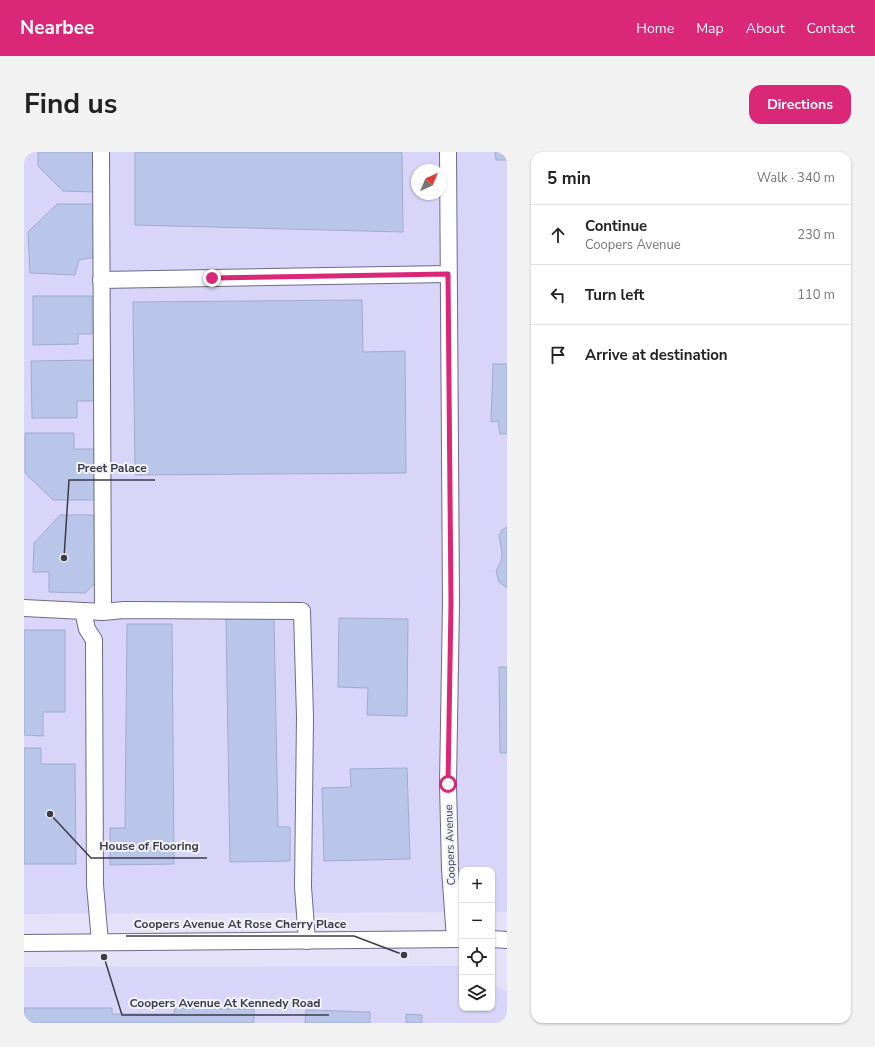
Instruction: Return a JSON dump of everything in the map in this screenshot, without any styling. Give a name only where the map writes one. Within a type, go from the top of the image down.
[{"type":"street","points":[[101,152],[103,612]]},
{"type":"street","name":"Coopers Avenue","points":[[24,943],[458,939],[450,869],[448,784],[451,603],[448,152]]},
{"type":"street","points":[[101,280],[448,274]]},
{"type":"street","points":[[24,608],[103,612],[124,610],[302,611],[305,717],[303,887],[306,941]]},
{"type":"street","points":[[83,611],[87,629],[94,640],[95,885],[100,942]]},
{"type":"street","points":[[495,939],[507,940]]},
{"type":"shaded area","points":[[24,152],[507,152],[507,912],[495,912],[495,867],[459,867],[459,912],[24,914]]},
{"type":"shaded area","points":[[458,966],[459,1011],[495,1011],[495,986],[507,992],[507,1023],[24,1023],[24,967]]},
{"type":"building","points":[[38,152],[97,152],[95,192],[63,191],[38,166]]},
{"type":"building","points":[[135,152],[402,152],[403,232],[135,225]]},
{"type":"building","points":[[495,152],[507,152],[507,160],[496,160]]},
{"type":"building","points":[[57,204],[98,204],[96,257],[79,260],[75,275],[30,273],[28,232]]},
{"type":"building","points":[[33,296],[92,296],[92,334],[78,334],[78,344],[33,345]]},
{"type":"building","points":[[362,300],[363,352],[405,351],[406,473],[135,475],[133,302]]},
{"type":"building","points":[[98,360],[99,401],[77,401],[77,418],[32,418],[31,361]]},
{"type":"building","points":[[493,364],[507,364],[507,434],[500,434],[498,421],[491,422]]},
{"type":"building","points":[[25,433],[74,433],[74,449],[94,449],[94,500],[53,500],[25,473]]},
{"type":"building","points":[[60,515],[94,515],[95,583],[85,593],[49,592],[49,572],[33,572],[34,543]]},
{"type":"building","points":[[507,527],[507,588],[499,582],[496,571],[501,561],[502,553],[499,535],[502,530]]},
{"type":"building","points":[[274,618],[278,827],[290,827],[290,861],[230,862],[226,619]]},
{"type":"building","points":[[339,618],[408,619],[407,716],[367,715],[368,688],[338,687]]},
{"type":"building","points":[[127,624],[172,624],[174,864],[110,865],[110,828],[125,828]]},
{"type":"building","points":[[24,630],[65,630],[65,712],[43,712],[43,736],[24,735]]},
{"type":"building","points":[[499,667],[507,667],[507,753],[500,753]]},
{"type":"building","points":[[24,748],[41,748],[41,764],[75,764],[76,864],[24,864]]},
{"type":"building","points":[[407,768],[410,859],[324,861],[322,788],[351,787],[350,769]]},
{"type":"building","points":[[24,1008],[112,1008],[112,1014],[174,1014],[175,1008],[254,1009],[254,1023],[24,1023]]},
{"type":"building","points":[[306,1010],[370,1012],[370,1023],[305,1023]]},
{"type":"building","points":[[406,1014],[422,1015],[422,1023],[406,1023]]},
{"type":"place","name":"Preet Palace","points":[[64,558]]},
{"type":"place","name":"House of Flooring","points":[[50,814]]},
{"type":"place","name":"Coopers Avenue At Rose Cherry Place","points":[[404,955]]},
{"type":"place","name":"Coopers Avenue At Kennedy Road","points":[[104,957]]},
{"type":"route","points":[[212,278],[448,274],[451,603],[448,784]]}]
